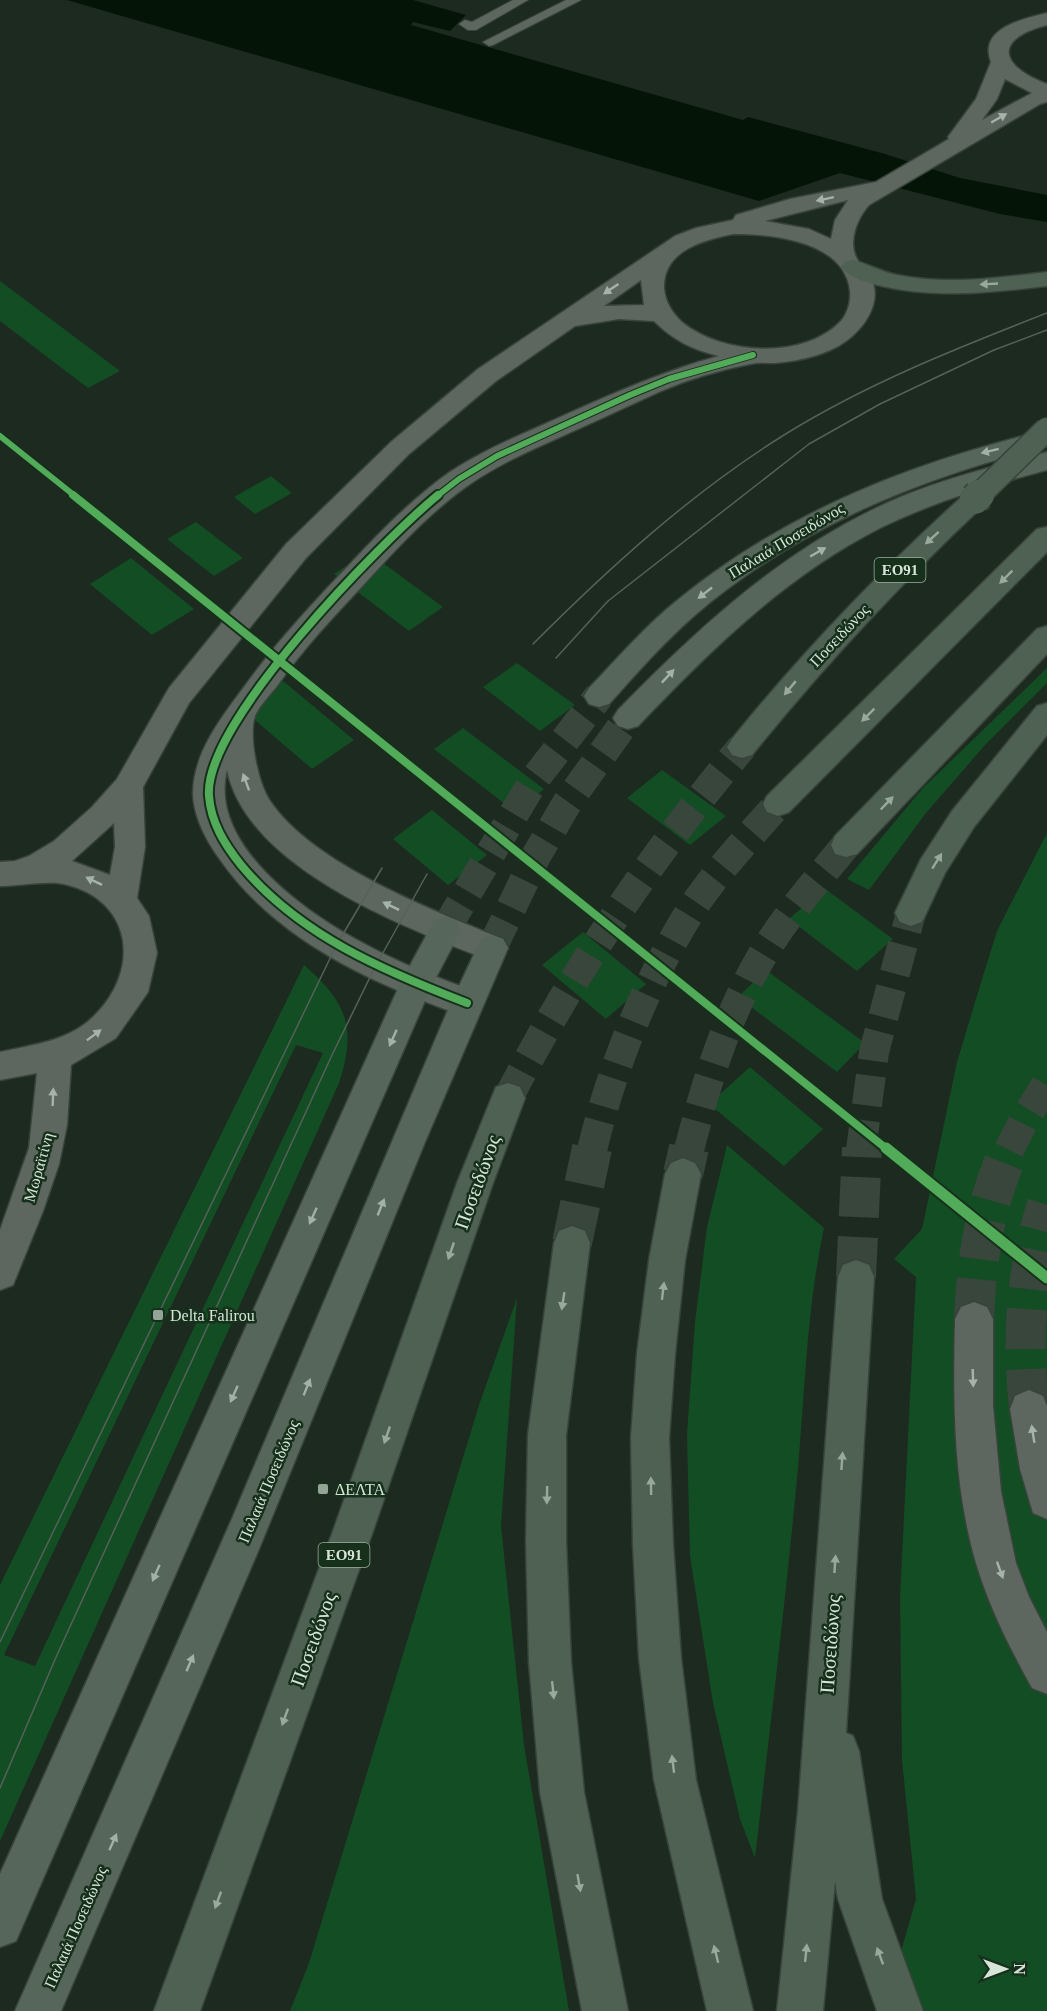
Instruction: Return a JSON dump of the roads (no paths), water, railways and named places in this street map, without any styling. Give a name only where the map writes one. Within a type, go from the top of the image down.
[{"type":"highway","points":[[849,262],[871,277],[915,286],[1047,279]]},
{"type":"highway","name":"Ποσειδώνος","points":[[742,747],[792,685],[918,551],[1047,429]]},
{"type":"highway","points":[[778,804],[1047,536]]},
{"type":"highway","points":[[846,846],[1047,636]]},
{"type":"highway","points":[[911,913],[932,868],[963,819],[1047,714]]},
{"type":"highway","name":"Ποσειδώνος","points":[[177,2011],[353,1531],[475,1183],[508,1098]]},
{"type":"highway","points":[[683,1174],[667,1260],[656,1354],[650,1438],[654,1556],[660,1658],[675,1780],[730,2011]]},
{"type":"highway","points":[[572,1243],[547,1435],[546,1541],[550,1662],[562,1792],[605,2011]]},
{"type":"highway","name":"Ποσειδώνος","points":[[800,2011],[820,1811],[856,1277]]},
{"type":"highway","points":[[828,1683],[860,1899],[900,2011]]},
{"type":"main road","name":"Παλαιά Ποσειδώνος","points":[[599,696],[687,607],[731,572],[810,522],[898,481],[979,454],[1047,438]]},
{"type":"main road","name":"Παλαιά Ποσειδώνος","points":[[628,718],[718,627],[764,588],[805,559],[858,529],[912,503],[986,477],[1047,461]]},
{"type":"main road","points":[[0,1925],[416,984],[444,930]]},
{"type":"main road","name":"Παλαιά Ποσειδώνος","points":[[38,2011],[270,1477],[492,948]]},
{"type":"street","points":[[1047,9],[1038,21],[1012,29],[1001,39],[997,51],[1001,63],[1011,74],[1047,94]]},
{"type":"street","points":[[953,146],[986,99],[997,79],[1001,63]]},
{"type":"street","points":[[677,245],[660,260],[652,277],[652,296],[662,315],[682,333],[702,343],[727,351],[753,355],[784,354],[814,348],[838,337],[855,321],[864,304],[863,285],[849,262],[843,227],[851,210],[871,192],[1033,99],[1047,94]]},
{"type":"street","points":[[13,872],[39,865],[65,850],[90,829],[128,787],[179,696],[296,551],[399,448],[487,375],[677,245],[704,233],[790,206],[882,186]]},
{"type":"street","points":[[704,233],[733,227],[795,232],[822,243],[849,262]]},
{"type":"street","points":[[564,322],[609,311],[642,311],[662,315]]},
{"type":"street","points":[[669,380],[679,371],[687,358],[687,346],[682,333]]},
{"type":"street","points":[[467,1003],[416,984],[355,957],[297,918],[257,882],[239,863],[223,840],[210,811],[209,779],[218,748],[302,631],[423,507],[461,478],[533,439],[669,380],[753,355]]},
{"type":"street","points":[[240,716],[239,751],[244,781],[270,822],[301,850],[366,894],[444,930],[492,948]]},
{"type":"street","points":[[122,899],[130,847],[128,787]]},
{"type":"street","points":[[0,1066],[23,1065],[55,1057],[82,1044],[105,1027],[123,1007],[136,984],[142,961],[141,938],[134,917],[122,899],[106,887],[70,871],[13,872]]},
{"type":"street","name":"Μωραϊτίνη","points":[[0,1273],[31,1196],[46,1148],[52,1113],[55,1057]]},
{"type":"street","points":[[974,1319],[972,1373],[979,1472],[992,1549],[1022,1629],[1047,1673]]},
{"type":"street","points":[[1029,1409],[1039,1469],[1047,1500]]},
{"type":"lane","points":[[489,42],[575,0]]},
{"type":"lane","points":[[465,24],[472,27],[532,1],[560,8]]},
{"type":"tunnel","points":[[445,930],[534,780],[599,696]]},
{"type":"tunnel","points":[[492,948],[536,856],[567,803],[628,718]]},
{"type":"tunnel","points":[[508,1098],[559,1005],[615,916],[676,830],[742,747]]},
{"type":"tunnel","points":[[592,1150],[620,1057],[659,966],[691,910],[711,882],[778,804]]},
{"type":"tunnel","points":[[689,1150],[703,1097],[721,1045],[754,970],[786,920],[846,845]]},
{"type":"tunnel","points":[[861,1150],[874,1052],[911,913]]},
{"type":"tunnel","points":[[1010,1148],[1047,1083]]},
{"type":"tunnel","points":[[572,1243],[592,1148]]},
{"type":"tunnel","points":[[683,1174],[689,1148]]},
{"type":"tunnel","points":[[856,1277],[862,1148]]},
{"type":"tunnel","points":[[974,1319],[983,1232],[994,1190],[1010,1148]]},
{"type":"tunnel","points":[[1029,1409],[1026,1357],[1027,1306],[1034,1256],[1047,1205]]},
{"type":"tram line","points":[[533,644],[652,532],[716,481],[784,435],[880,383],[1047,313]]},
{"type":"tram line","points":[[556,658],[608,601],[809,444],[880,404],[994,350],[1047,330]]},
{"type":"tram line","points":[[0,1642],[336,946],[382,868]]},
{"type":"tram line","points":[[0,1788],[57,1655],[332,1055],[375,967],[427,874]]},
{"type":"place","name":"Delta Falirou","points":[[158,1315]]},
{"type":"place","name":"ΔΕΛΤΑ","points":[[323,1489]]}]
